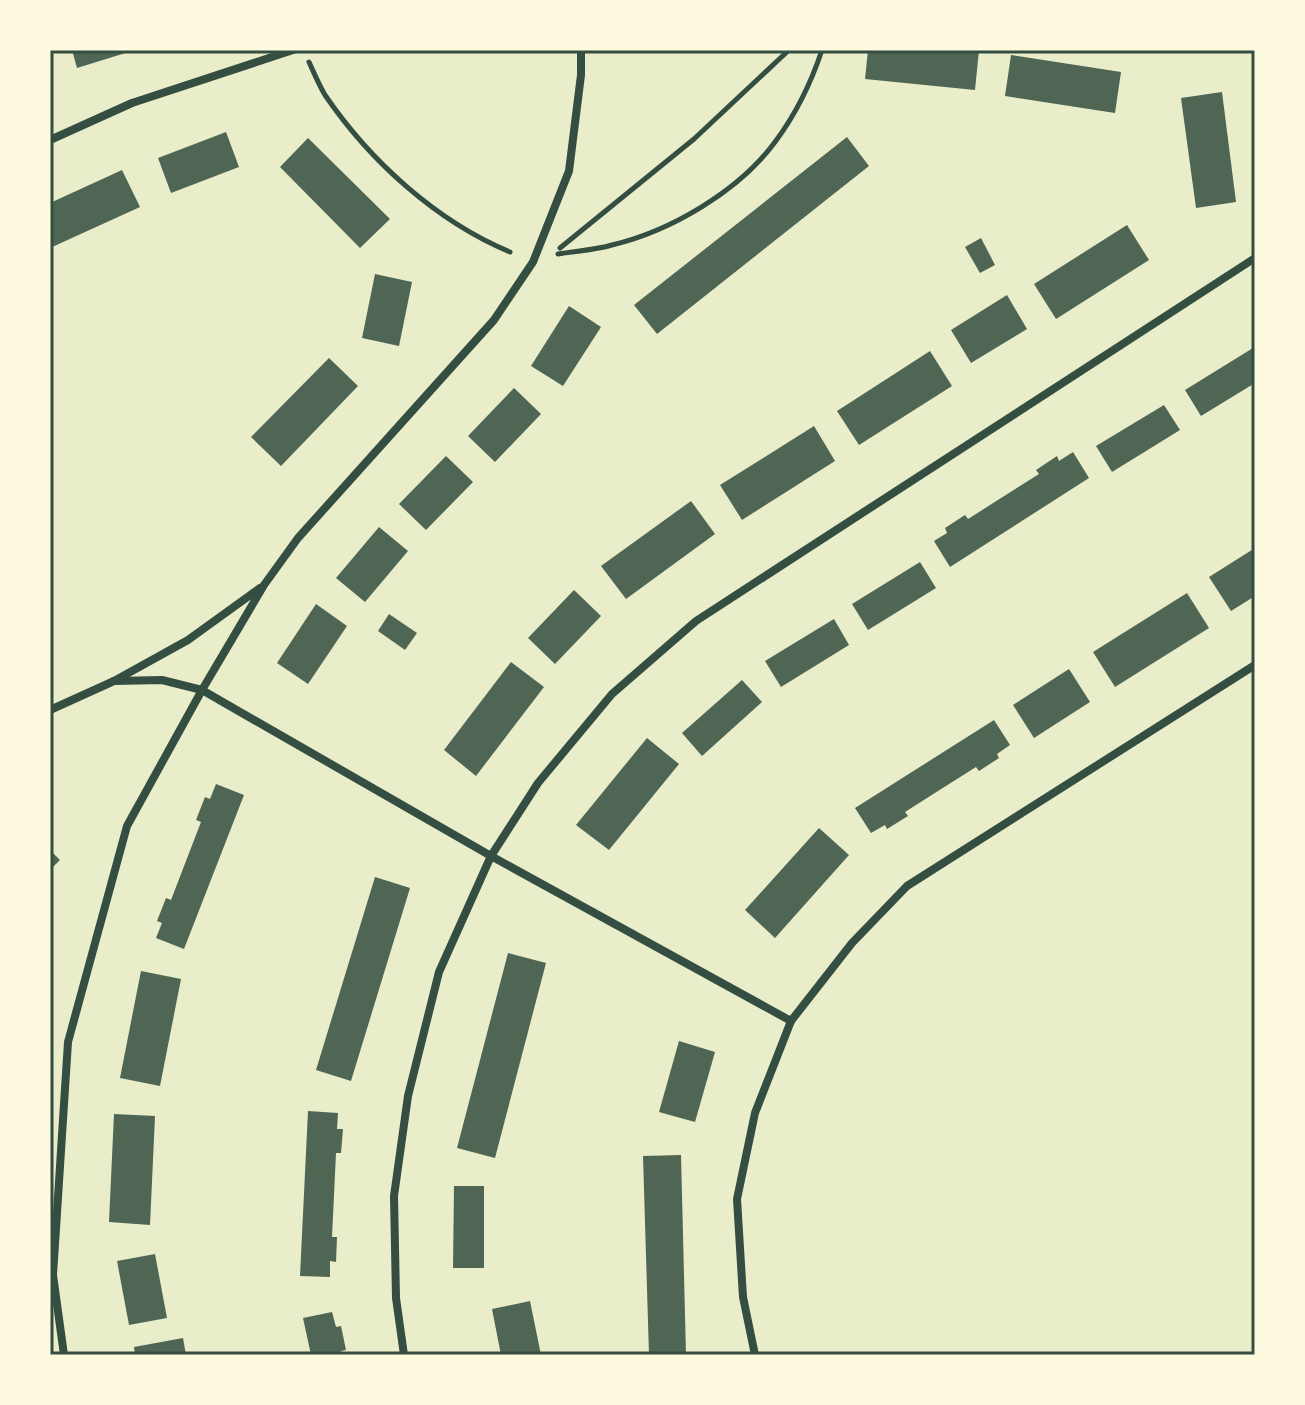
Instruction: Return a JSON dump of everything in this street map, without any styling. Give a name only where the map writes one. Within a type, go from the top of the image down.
[{"type":"street","points":[[50,140],[132,103],[293,50]]},
{"type":"street","points":[[64,1355],[53,1275],[68,1042],[127,826],[264,585],[298,538],[494,320],[533,262],[569,171],[581,75],[581,50]]},
{"type":"street","points":[[404,1355],[396,1298],[394,1196],[408,1096],[439,972],[491,856],[538,783],[612,694],[696,621],[1255,258]]},
{"type":"street","points":[[50,710],[114,681],[188,640],[264,585]]},
{"type":"street","points":[[755,1355],[743,1297],[737,1199],[755,1113],[791,1021],[852,943],[907,886],[1255,665]]},
{"type":"street","points":[[114,681],[162,680],[202,690],[491,856],[791,1021]]},
{"type":"path","points":[[303,50],[324,93],[390,172],[440,212],[491,244],[510,252]]},
{"type":"path","points":[[789,50],[694,139],[553,254],[612,246],[659,230],[702,208],[741,178],[774,144],[801,101],[822,50]]},
{"type":"path","points":[[1255,82],[1255,88]]},
{"type":"building","points":[[72,50],[132,50],[132,51],[77,68]]},
{"type":"building","points":[[868,50],[979,50],[975,90],[865,79]]},
{"type":"building","points":[[1011,55],[1121,72],[1115,113],[1005,96]]},
{"type":"building","points":[[1222,92],[1236,202],[1196,208],[1181,98]]},
{"type":"building","points":[[226,132],[239,167],[171,193],[158,158]]},
{"type":"building","points":[[847,137],[869,166],[657,334],[634,305]]},
{"type":"building","points":[[308,138],[390,219],[360,248],[280,167]]},
{"type":"building","points":[[122,170],[140,207],[50,248],[50,203]]},
{"type":"building","points":[[1127,225],[1149,260],[1056,319],[1034,284]]},
{"type":"building","points":[[981,238],[995,265],[980,273],[965,247]]},
{"type":"building","points":[[375,274],[412,282],[399,346],[362,338]]},
{"type":"building","points":[[1007,295],[1027,329],[971,363],[951,330]]},
{"type":"building","points":[[569,306],[601,327],[563,386],[531,366]]},
{"type":"building","points":[[1253,348],[1255,383],[1201,416],[1185,390]]},
{"type":"building","points":[[930,351],[952,386],[859,445],[837,411]]},
{"type":"building","points":[[329,358],[358,386],[281,466],[251,437]]},
{"type":"building","points":[[514,388],[541,414],[495,462],[468,436]]},
{"type":"building","points":[[1164,405],[1180,430],[1112,472],[1096,446]]},
{"type":"building","points":[[814,426],[835,461],[742,520],[720,485]]},
{"type":"building","points":[[1073,452],[1089,478],[950,567],[934,541],[947,533],[945,528],[965,515],[968,519],[1039,474],[1036,470],[1057,456],[1059,461]]},
{"type":"building","points":[[446,456],[473,482],[426,530],[399,504]]},
{"type":"building","points":[[691,501],[715,534],[626,599],[601,566]]},
{"type":"building","points":[[379,527],[408,551],[365,602],[336,578]]},
{"type":"building","points":[[1255,548],[1255,596],[1231,611],[1209,577]]},
{"type":"building","points":[[920,562],[936,588],[868,630],[852,604]]},
{"type":"building","points":[[574,590],[601,616],[555,664],[528,638]]},
{"type":"building","points":[[1187,593],[1209,628],[1115,687],[1093,652]]},
{"type":"building","points":[[316,604],[347,626],[308,684],[277,663]]},
{"type":"building","points":[[389,614],[417,633],[405,650],[378,631]]},
{"type":"building","points":[[834,619],[849,645],[781,687],[765,661]]},
{"type":"building","points":[[511,662],[544,687],[476,776],[444,750]]},
{"type":"building","points":[[1069,669],[1090,702],[1034,738],[1013,705]]},
{"type":"building","points":[[742,680],[762,702],[702,756],[682,733]]},
{"type":"building","points":[[994,720],[1010,745],[997,754],[999,758],[979,771],[976,767],[938,791],[905,812],[908,816],[887,829],[885,825],[871,833],[855,808]]},
{"type":"building","points":[[647,738],[679,764],[609,850],[576,825]]},
{"type":"building","points":[[216,784],[244,795],[184,949],[156,938],[162,923],[157,921],[166,898],[171,900],[201,822],[196,820],[205,797],[210,799]]},
{"type":"building","points":[[819,828],[849,855],[775,938],[745,910]]},
{"type":"building","points":[[50,850],[60,860],[50,870]]},
{"type":"building","points":[[375,877],[410,888],[351,1081],[316,1070]]},
{"type":"building","points":[[508,953],[546,963],[495,1158],[457,1148]]},
{"type":"building","points":[[141,971],[181,979],[160,1086],[120,1078]]},
{"type":"building","points":[[679,1041],[715,1052],[695,1122],[659,1112]]},
{"type":"building","points":[[308,1111],[338,1113],[337,1129],[343,1129],[341,1153],[336,1153],[332,1237],[337,1237],[336,1262],[330,1261],[330,1277],[300,1276]]},
{"type":"building","points":[[114,1114],[155,1116],[150,1225],[109,1222]]},
{"type":"building","points":[[681,1155],[686,1355],[649,1355],[643,1156]]},
{"type":"building","points":[[454,1186],[484,1186],[484,1268],[453,1268]]},
{"type":"building","points":[[155,1254],[167,1318],[129,1325],[117,1261]]},
{"type":"building","points":[[530,1301],[541,1355],[501,1355],[492,1309]]},
{"type":"building","points":[[332,1312],[336,1327],[341,1326],[346,1350],[341,1351],[341,1355],[311,1355],[303,1318]]},
{"type":"building","points":[[183,1338],[186,1355],[135,1355],[134,1347]]}]
